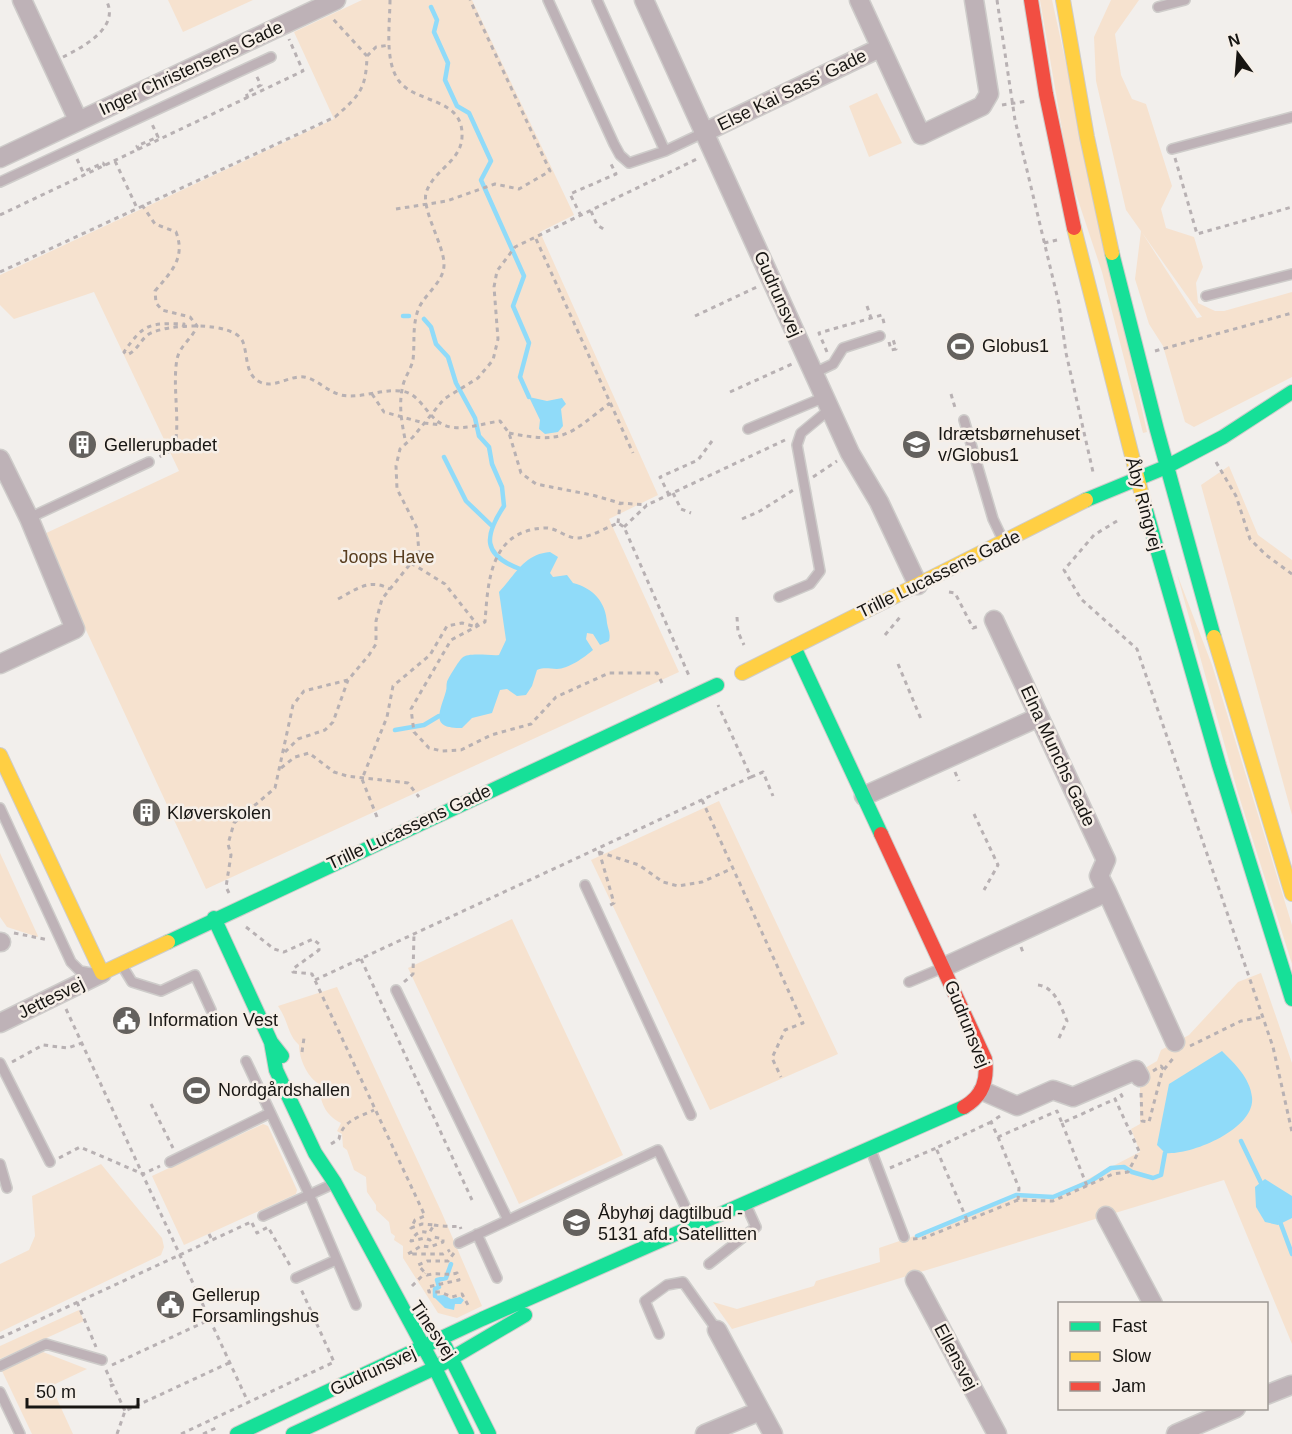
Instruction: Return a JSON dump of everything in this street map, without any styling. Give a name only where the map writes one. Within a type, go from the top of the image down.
[{"type":"street","name":"Inger Christensens Gade","points":[[22,0],[78,120]]},
{"type":"street","name":"Gudrunsvej","points":[[644,0],[850,453],[879,502],[918,585]]},
{"type":"street","name":"Else Kai Sass' Gade","points":[[859,0],[921,135],[982,106]]},
{"type":"street","points":[[974,0],[989,94],[982,106]]},
{"type":"street","name":"Åby Ringvej","points":[[1031,0],[1045,98],[1065,196],[1137,478],[1202,710],[1292,999]]},
{"type":"street","name":"Åby Ringvej","points":[[1063,0],[1080,111],[1096,188],[1166,467],[1202,600],[1292,894]]},
{"type":"street","name":"Inger Christensens Gade","points":[[0,158],[329,2]]},
{"type":"street","name":"Else Kai Sass' Gade","points":[[705,132],[880,48]]},
{"type":"street","name":"Trille Lucassens Gade","points":[[742,673],[1004,542],[1137,478],[1166,467],[1206,446],[1292,392]]},
{"type":"street","points":[[0,459],[29,518],[75,629],[0,664]]},
{"type":"street","name":"Elna Munchs Gade","points":[[994,620],[1106,860],[1099,876],[1107,892]]},
{"type":"street","name":"Gudrunsvej","points":[[237,1434],[441,1339],[962,1109],[975,1102],[983,1091],[987,1075],[985,1059],[794,646]]},
{"type":"street","name":"Trille Lucassens Gade","points":[[101,973],[120,962],[714,686]]},
{"type":"street","points":[[864,796],[1039,717]]},
{"type":"street","points":[[0,755],[101,973]]},
{"type":"street","points":[[944,968],[1107,892],[1180,1047]]},
{"type":"street","name":"Tinesvej","points":[[214,918],[271,1042],[288,1065],[326,1147],[335,1183],[424,1347],[467,1434]]},
{"type":"street","name":"Jettesvej","points":[[0,1023],[101,973]]},
{"type":"street","points":[[983,1091],[1017,1106],[1053,1090],[1073,1098],[1136,1070],[1140,1077]]},
{"type":"street","points":[[1106,1216],[1152,1302]]},
{"type":"street","name":"Tinesvej","points":[[363,1235],[418,1307]]},
{"type":"street","name":"Gudrunsvej","points":[[293,1434],[435,1368],[608,1265]]},
{"type":"street","name":"Ellensvej","points":[[915,1280],[997,1434]]},
{"type":"street","name":"Tinesvej","points":[[429,1322],[453,1358],[489,1434]]},
{"type":"street","points":[[717,1330],[773,1434]]},
{"type":"street","points":[[352,1362],[369,1399]]},
{"type":"street","points":[[1268,1394],[1291,1385]]},
{"type":"street","points":[[1176,1434],[1211,1413],[1226,1410]]},
{"type":"street","points":[[705,1434],[760,1411]]},
{"type":"lane","points":[[549,0],[614,144],[620,155],[629,163],[665,152],[705,132]]},
{"type":"lane","points":[[597,0],[665,152]]},
{"type":"lane","points":[[1158,7],[1185,0]]},
{"type":"lane","points":[[0,182],[271,57]]},
{"type":"lane","points":[[137,93],[147,114]]},
{"type":"lane","points":[[1172,149],[1292,117]]},
{"type":"lane","points":[[1206,296],[1292,274]]},
{"type":"lane","points":[[811,365],[833,364],[843,348],[880,336]]},
{"type":"lane","points":[[748,429],[828,403]]},
{"type":"lane","points":[[779,597],[810,584],[820,571],[797,445],[801,433],[828,403]]},
{"type":"lane","points":[[964,420],[993,519],[1004,542]]},
{"type":"lane","points":[[29,518],[149,462]]},
{"type":"lane","points":[[0,808],[71,962],[80,970],[101,973]]},
{"type":"lane","points":[[585,885],[691,1115]]},
{"type":"lane","points":[[120,962],[132,982],[161,991],[195,975],[211,1010]]},
{"type":"lane","points":[[909,982],[944,968]]},
{"type":"lane","points":[[396,990],[508,1220]]},
{"type":"lane","points":[[246,1061],[309,1194],[356,1305]]},
{"type":"lane","points":[[1,1065],[50,1162]]},
{"type":"lane","points":[[173,1160],[270,1113]]},
{"type":"lane","points":[[870,1148],[904,1237]]},
{"type":"lane","points":[[463,1241],[658,1150],[694,1226]]},
{"type":"lane","points":[[0,1164],[7,1188]]},
{"type":"lane","points":[[263,1216],[335,1183]]},
{"type":"lane","points":[[709,1264],[756,1227],[745,1203]]},
{"type":"lane","points":[[477,1234],[497,1278]]},
{"type":"lane","points":[[296,1278],[336,1260]]},
{"type":"lane","points":[[659,1334],[645,1301],[667,1285],[683,1282],[717,1330]]},
{"type":"lane","points":[[0,1366],[46,1344],[102,1360]]},
{"type":"lane","points":[[0,1392],[20,1434]]},
{"type":"path","points":[[51,62],[81,49],[96,37],[110,16],[106,0]]},
{"type":"path","points":[[390,0],[390,45],[392,62],[399,80],[411,91],[437,101],[455,113],[462,135],[459,152],[433,179],[425,195],[444,264],[438,281],[418,309],[414,328],[413,362],[402,390],[400,416],[406,444]]},
{"type":"path","points":[[396,209],[447,201],[488,185],[500,184],[519,189],[550,171],[470,0]]},
{"type":"path","points":[[997,0],[1013,104],[1059,304],[1066,353],[1093,472]]},
{"type":"path","points":[[329,2],[367,56]]},
{"type":"path","points":[[0,214],[140,150],[303,71],[283,25]]},
{"type":"path","points":[[0,272],[335,117],[356,98],[364,87],[367,56],[376,47],[390,45]]},
{"type":"path","points":[[248,98],[246,93],[261,85]]},
{"type":"path","points":[[982,106],[1013,104],[1045,98]]},
{"type":"path","points":[[140,150],[137,146],[158,137]]},
{"type":"path","points":[[581,216],[570,194],[616,174],[603,149],[614,144]]},
{"type":"path","points":[[1172,149],[1197,234],[1292,207]]},
{"type":"path","points":[[284,753],[298,739],[326,730],[333,722],[348,680],[376,644],[376,621],[382,599],[419,553],[417,528],[397,489],[396,466],[400,449],[444,399],[478,378],[493,360],[499,321],[494,287],[496,272],[510,251],[713,151]]},
{"type":"path","points":[[115,161],[137,208]]},
{"type":"path","points":[[83,172],[103,163],[105,166]]},
{"type":"path","points":[[142,205],[150,220],[176,232],[179,241],[178,262],[155,291],[156,303],[162,310],[190,317],[197,326]]},
{"type":"path","points":[[591,211],[597,225],[605,230]]},
{"type":"path","points":[[536,239],[633,453]]},
{"type":"path","points":[[695,316],[772,280]]},
{"type":"path","points":[[867,306],[870,318]]},
{"type":"path","points":[[1154,352],[1292,314]]},
{"type":"path","points":[[183,327],[184,324],[154,323],[142,328],[124,352],[127,356],[136,351],[147,336],[165,328],[183,327],[197,326],[235,333],[242,340],[251,374],[259,382],[268,385],[305,377],[341,395],[402,390],[421,402],[443,425]]},
{"type":"path","points":[[149,462],[174,449],[177,432],[174,396],[178,356],[197,326]]},
{"type":"path","points":[[819,333],[833,364]]},
{"type":"path","points":[[730,392],[811,365]]},
{"type":"path","points":[[372,394],[384,412],[424,423],[461,428],[500,421],[509,433],[521,473],[536,484],[569,489],[620,503],[647,505]]},
{"type":"path","points":[[509,433],[540,439],[560,436],[575,430],[610,403]]},
{"type":"path","points":[[624,526],[647,505],[801,433]]},
{"type":"path","points":[[691,513],[681,509],[660,477],[698,460],[712,441]]},
{"type":"path","points":[[1206,446],[1236,496],[1250,539],[1266,555],[1292,574]]},
{"type":"path","points":[[618,523],[620,503]]},
{"type":"path","points":[[1117,520],[1094,535],[1064,570],[1081,599],[1137,648],[1274,1047],[1292,1132]]},
{"type":"path","points":[[662,683],[657,673],[609,673],[556,697],[531,724],[491,735],[461,750],[442,751],[429,748],[414,732],[412,724],[411,709],[451,640],[485,622],[488,585],[497,555],[515,537],[546,527],[578,538],[618,523],[624,526],[697,694]]},
{"type":"path","points":[[411,563],[445,584],[478,627]]},
{"type":"path","points":[[338,599],[369,583],[379,583],[390,589]]},
{"type":"path","points":[[949,592],[955,593],[974,628],[994,620]]},
{"type":"path","points":[[737,616],[738,632],[744,645]]},
{"type":"path","points":[[885,635],[901,616]]},
{"type":"path","points":[[377,817],[362,779],[387,717],[393,686],[430,655],[447,626],[462,623],[478,627]]},
{"type":"path","points":[[898,664],[921,719]]},
{"type":"path","points":[[236,908],[226,887],[231,855],[228,844],[234,823],[275,788],[294,705],[304,691],[348,680]]},
{"type":"path","points":[[714,686],[751,777]]},
{"type":"path","points":[[280,769],[295,757],[309,753],[334,772],[362,779],[408,783],[419,797]]},
{"type":"path","points":[[315,980],[763,772],[773,796]]},
{"type":"path","points":[[702,800],[731,869],[803,1023],[785,1030],[772,1058],[781,1077]]},
{"type":"path","points":[[974,814],[998,865],[984,890]]},
{"type":"path","points":[[599,850],[639,865],[663,882],[678,886],[702,882],[731,869]]},
{"type":"path","points":[[598,913],[614,903],[599,850]]},
{"type":"path","points":[[246,927],[274,949],[284,952],[313,939],[319,944],[319,950],[294,968],[293,972],[308,971],[315,980],[424,1216],[417,1219],[411,1228],[421,1224],[460,1226],[463,1241]]},
{"type":"path","points":[[396,990],[413,974],[414,934]]},
{"type":"path","points":[[3,938],[43,940],[59,938]]},
{"type":"path","points":[[361,958],[472,1200]]},
{"type":"path","points":[[1038,985],[1044,986],[1055,996],[1067,1021],[1057,1042]]},
{"type":"path","points":[[59,995],[248,1402]]},
{"type":"path","points":[[1140,1077],[1142,1122],[1149,1122],[1163,1068],[1180,1047],[1241,1021],[1263,1017]]},
{"type":"path","points":[[1,1065],[43,1045],[68,1048],[82,1043]]},
{"type":"path","points":[[1062,1123],[1122,1096],[1115,1079]]},
{"type":"path","points":[[904,1237],[924,1238],[1018,1199],[1053,1201],[1086,1184],[1113,1174],[1128,1172],[1139,1151],[1115,1099]]},
{"type":"path","points":[[50,1162],[80,1148],[144,1174],[173,1160],[151,1104]]},
{"type":"path","points":[[880,1172],[991,1122],[1017,1106]]},
{"type":"path","points":[[339,1139],[345,1125],[374,1110]]},
{"type":"path","points":[[998,1137],[1057,1111],[1086,1184]]},
{"type":"path","points":[[991,1122],[1019,1193],[1018,1199]]},
{"type":"path","points":[[936,1148],[966,1219]]},
{"type":"path","points":[[0,1338],[263,1216]]},
{"type":"path","points":[[417,1219],[421,1224],[422,1232]]},
{"type":"path","points":[[181,1434],[334,1362],[296,1278],[268,1227],[257,1233],[252,1222]]},
{"type":"path","points":[[425,1238],[434,1225]]},
{"type":"path","points":[[425,1273],[418,1265],[427,1262],[444,1262],[454,1256],[454,1248],[442,1254],[408,1254],[421,1246],[429,1247],[443,1242],[443,1239],[425,1238],[411,1241],[415,1234],[427,1232]]},
{"type":"path","points":[[209,1234],[212,1240]]},
{"type":"path","points":[[432,1239],[435,1245]]},
{"type":"path","points":[[428,1253],[429,1247]]},
{"type":"path","points":[[442,1254],[444,1262]]},
{"type":"path","points":[[406,1291],[425,1273],[457,1273],[459,1280],[444,1284],[438,1283],[428,1287],[429,1292],[452,1297],[462,1294],[468,1302],[467,1310]]},
{"type":"path","points":[[77,1302],[102,1360]]},
{"type":"path","points":[[117,1434],[125,1411],[105,1368],[211,1319]]},
{"type":"path","points":[[314,1334],[321,1332]]},
{"type":"path","points":[[125,1411],[231,1362]]},
{"type":"path","points":[[234,1370],[239,1367]]},
{"type":"path","points":[[203,1434],[222,1425]]},
{"type":"green space","points":[[168,0],[253,0],[183,32]]},
{"type":"green space","name":"Joops Have","points":[[362,0],[472,0],[574,215],[540,232],[658,495],[609,519],[679,672],[206,889],[42,535],[179,471],[94,292],[14,319],[0,305],[0,275],[334,119],[294,32]]},
{"type":"green space","points":[[1040,0],[1052,0],[1147,432],[1143,433],[1102,272],[1070,176]]},
{"type":"green space","points":[[1111,0],[1139,0],[1115,34],[1121,75],[1132,99],[1146,104],[1172,186],[1161,209],[1166,228],[1194,237],[1203,267],[1196,283],[1198,303],[1215,311],[1224,311],[1292,292],[1292,377],[1194,427],[1185,422],[1163,346],[1149,324],[1135,279],[1141,231],[1126,210],[1096,81],[1094,37]],"holes":[[[1142,232],[1202,317],[1197,318]]]},
{"type":"green space","points":[[877,93],[902,143],[869,157],[849,106]]},
{"type":"green space","points":[[1229,466],[1258,535],[1292,560],[1292,815],[1201,485]]},
{"type":"green space","points":[[1177,574],[1212,665],[1292,925],[1292,964],[1238,793]]},
{"type":"green space","points":[[719,801],[838,1054],[710,1110],[591,860]]},
{"type":"green space","points":[[0,853],[38,937],[7,927],[0,917]]},
{"type":"green space","points":[[512,919],[623,1155],[519,1204],[408,968]]},
{"type":"green space","points":[[1261,973],[1292,1063],[1292,1344],[1224,1180],[732,1329],[713,1302],[737,1309],[814,1286],[816,1281],[880,1262],[879,1248],[929,1231],[1016,1194],[1055,1196],[1140,1152],[1131,1129],[1140,1124],[1140,1071],[1157,1061],[1161,1050],[1189,1035],[1238,982]]},
{"type":"green space","points":[[337,987],[441,1211],[482,1306],[457,1318],[438,1313],[403,1258],[403,1246],[394,1240],[395,1236],[391,1233],[389,1222],[376,1210],[376,1205],[367,1192],[366,1177],[354,1170],[347,1150],[343,1147],[342,1134],[337,1131],[341,1123],[324,1107],[319,1084],[304,1067],[299,1045],[292,1037],[278,1006]]},
{"type":"green space","points":[[263,1124],[268,1126],[297,1190],[296,1194],[184,1245],[152,1176]]},
{"type":"green space","points":[[101,1164],[162,1238],[164,1247],[161,1255],[0,1332],[0,1264],[29,1250],[35,1236],[32,1196]]},
{"type":"green space","points":[[79,1310],[84,1321],[0,1359],[0,1346]]},
{"type":"green space","points":[[43,1352],[87,1369],[51,1386],[73,1434],[32,1434],[2,1371]]},
{"type":"water","points":[[529,397],[547,401],[562,398],[566,404],[561,409],[563,426],[558,432],[545,434],[539,429],[540,420]]},
{"type":"water","points":[[550,552],[558,557],[550,573],[553,577],[567,575],[573,583],[587,588],[601,602],[610,634],[609,641],[600,645],[593,634],[587,633],[586,639],[593,650],[581,659],[566,667],[537,670],[532,686],[526,695],[517,696],[507,689],[500,690],[492,713],[472,718],[462,728],[445,726],[439,718],[440,712],[448,680],[459,662],[469,655],[499,655],[506,640],[499,592],[527,561]]},
{"type":"water","points":[[1222,1051],[1241,1072],[1251,1090],[1250,1109],[1244,1120],[1233,1130],[1205,1145],[1176,1153],[1165,1153],[1157,1145],[1169,1084]]},
{"type":"water","points":[[1265,1179],[1292,1196],[1292,1218],[1278,1225],[1265,1222],[1256,1207],[1255,1187]]},
{"type":"water","points":[[444,1295],[451,1299],[460,1297],[464,1300],[461,1304],[455,1304],[454,1310],[445,1308],[433,1296]]},
{"type":"waterway","points":[[431,7],[437,20],[434,32],[448,63],[445,80],[457,106],[469,113],[491,161],[481,180],[524,276],[513,306],[529,343],[520,377],[529,397]]},
{"type":"waterway","points":[[403,316],[409,316]]},
{"type":"waterway","points":[[424,319],[431,327],[436,344],[448,357],[456,383],[475,418],[479,436],[489,447],[492,464],[502,487],[504,506],[490,535],[490,544],[499,557],[520,569]]},
{"type":"waterway","points":[[444,457],[466,501],[491,525]]},
{"type":"waterway","points":[[395,730],[424,725],[439,716]]},
{"type":"waterway","points":[[1241,1141],[1263,1187]]},
{"type":"waterway","points":[[917,1236],[1016,1195],[1053,1197],[1091,1181],[1111,1168],[1124,1167],[1132,1172],[1153,1178],[1161,1175],[1165,1153]]},
{"type":"waterway","points":[[1279,1219],[1292,1254]]},
{"type":"waterway","points":[[435,1296],[435,1289],[439,1287],[437,1280],[446,1278],[451,1264]]},
{"type":"traffic: fast","points":[[1112,253],[1157,430],[1214,637]]},
{"type":"traffic: fast","points":[[1086,500],[1166,467],[1223,437],[1292,392]]},
{"type":"traffic: fast","points":[[1145,507],[1219,765],[1292,999]]},
{"type":"traffic: fast","points":[[794,647],[881,834]]},
{"type":"traffic: fast","points":[[168,942],[717,685]]},
{"type":"traffic: fast","points":[[214,918],[271,1042],[282,1056]]},
{"type":"traffic: fast","points":[[271,1042],[276,1070],[315,1153],[335,1183],[435,1368],[467,1434]]},
{"type":"traffic: fast","points":[[237,1434],[482,1319],[964,1107]]},
{"type":"traffic: fast","points":[[293,1434],[435,1368],[525,1315]]},
{"type":"traffic: fast","points":[[445,1346],[489,1434]]},
{"type":"traffic: slow","points":[[1063,0],[1087,137],[1112,253]]},
{"type":"traffic: slow","points":[[1074,228],[1145,507]]},
{"type":"traffic: slow","points":[[742,673],[1086,500]]},
{"type":"traffic: slow","points":[[1214,637],[1292,894]]},
{"type":"traffic: slow","points":[[0,755],[102,973],[168,942]]},
{"type":"traffic: jam","points":[[1031,0],[1046,94],[1074,228]]},
{"type":"traffic: jam","points":[[881,834],[985,1059],[986,1074],[983,1087],[976,1098],[964,1107]]},
{"type":"place","name":"Globus1","points":[[961,346]]},
{"type":"place","name":"Idrætsbørnehuset v/Globus1","points":[[917,444]]},
{"type":"place","name":"Gellerupbadet","points":[[83,445]]},
{"type":"place","name":"Kløverskolen","points":[[146,813]]},
{"type":"place","name":"Information Vest","points":[[127,1020]]},
{"type":"place","name":"Nordgårdshallen","points":[[197,1090]]},
{"type":"place","name":"Åbyhøj dagtilbud - 5131 afd. Satellitten","points":[[577,1223]]},
{"type":"place","name":"Gellerup Forsamlingshus","points":[[171,1305]]}]
